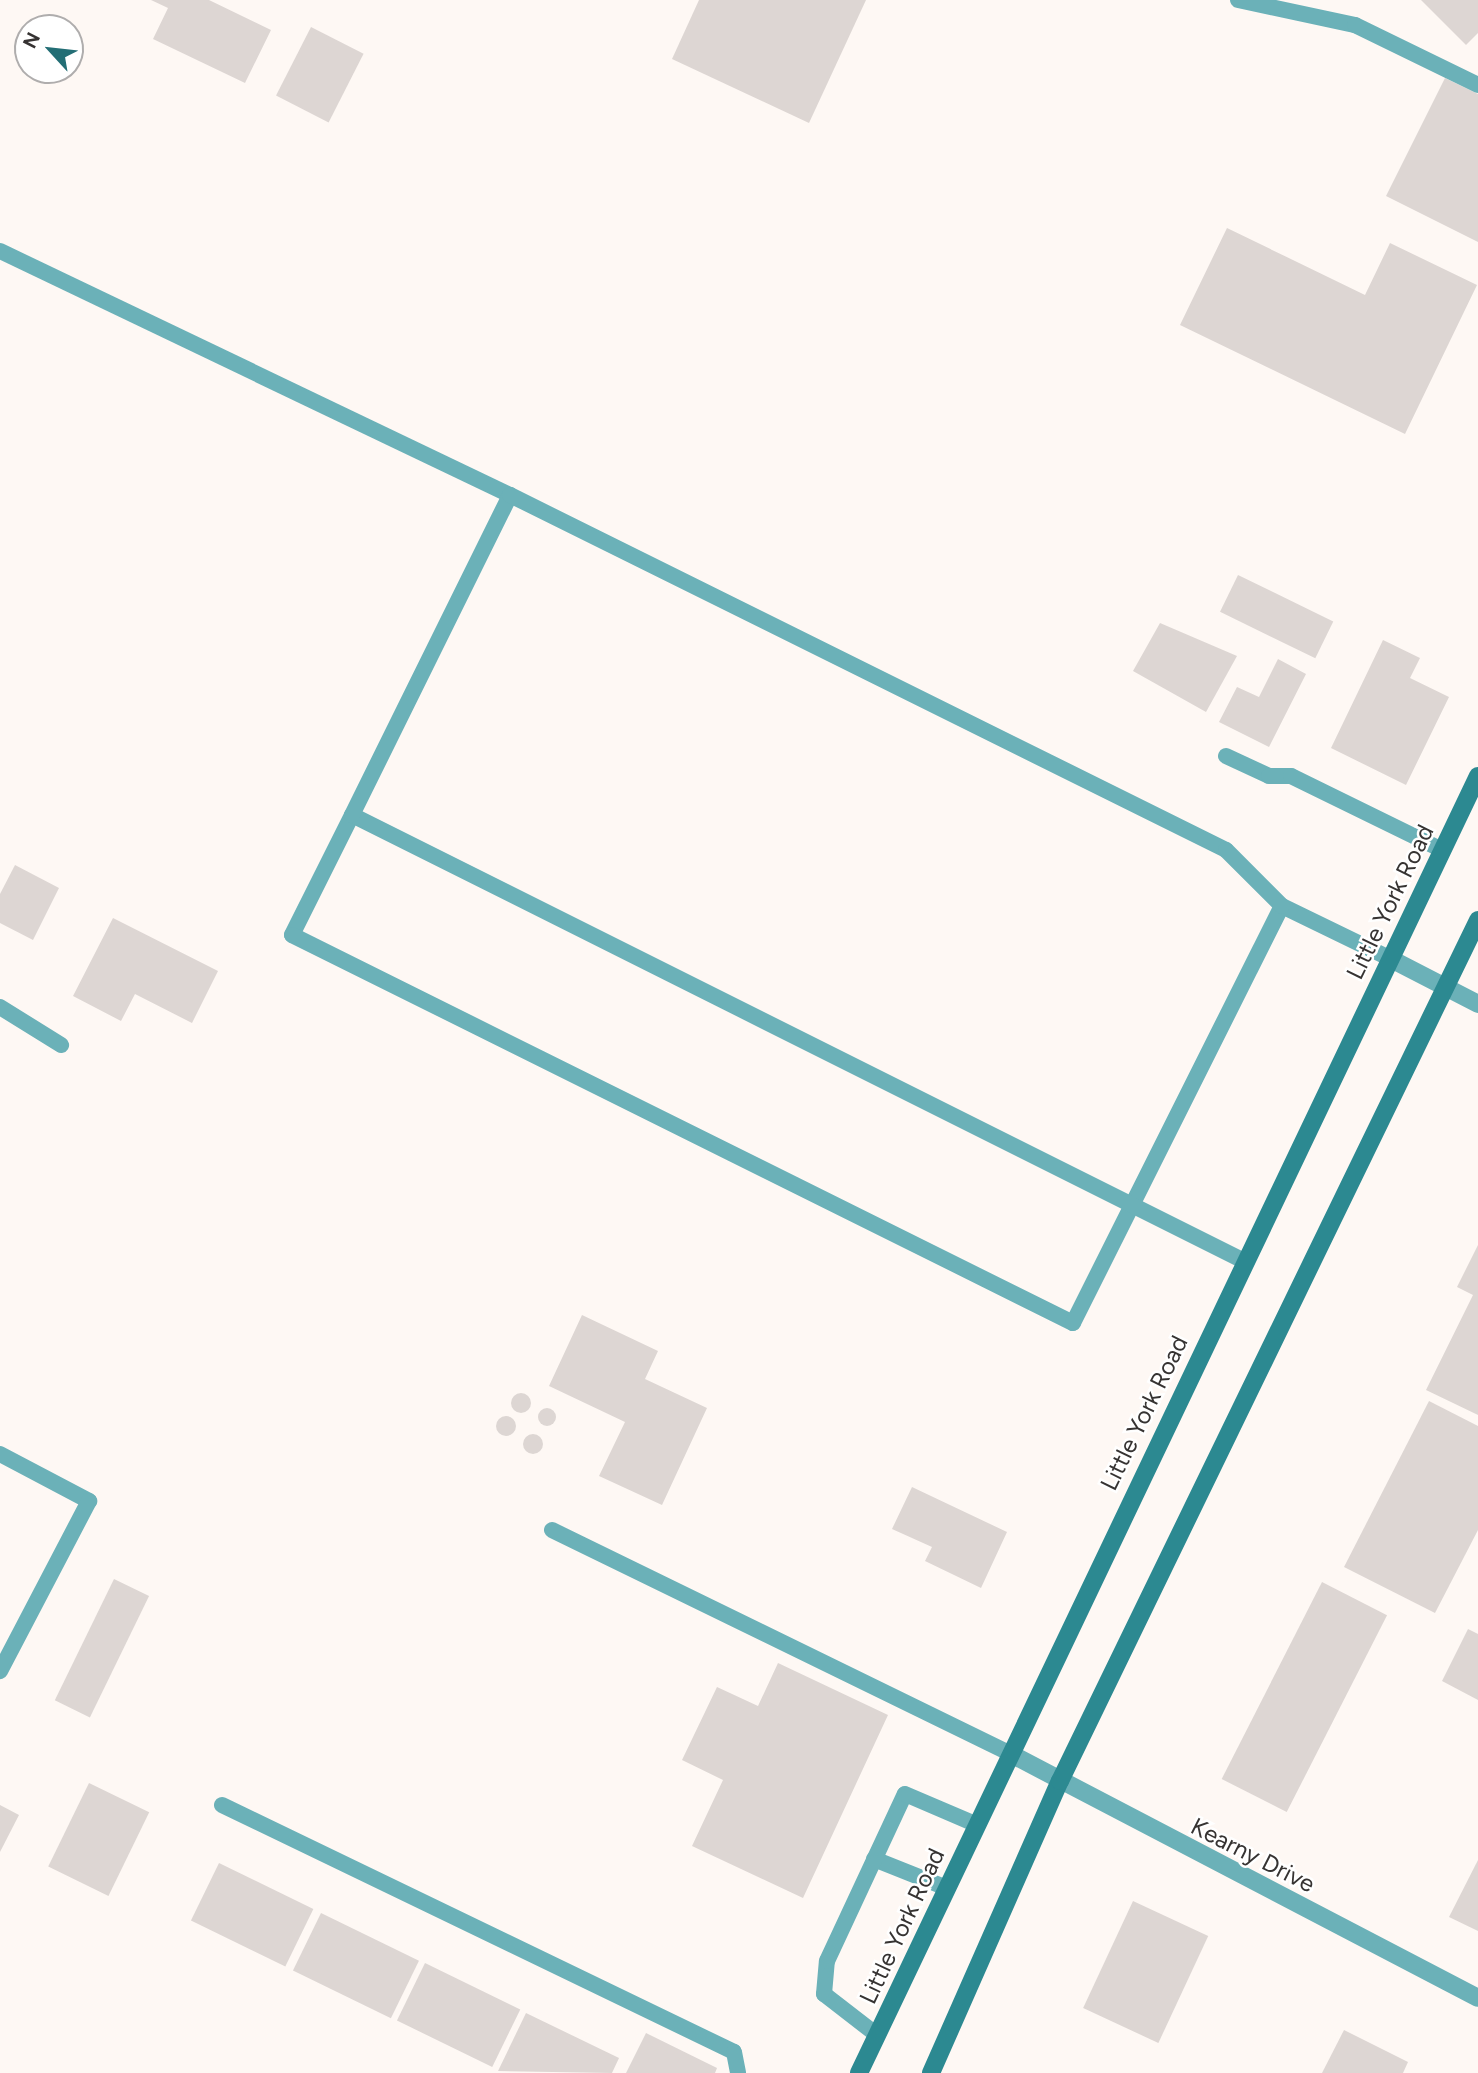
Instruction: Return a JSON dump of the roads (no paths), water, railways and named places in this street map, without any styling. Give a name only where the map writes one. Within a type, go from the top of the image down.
[{"type":"main road","name":"Little York Road","points":[[859,2073],[947,1888],[1007,1752],[1478,776]]},
{"type":"main road","points":[[931,2073],[1060,1781],[1478,920]]},
{"type":"street","points":[[1389,958],[1478,1004]]},
{"type":"street","name":"Kearny Drive","points":[[1007,1752],[1478,1998]]},
{"type":"lane","points":[[1238,0],[1355,25],[1478,85]]},
{"type":"lane","points":[[0,251],[510,495],[1226,850],[1282,906],[1389,958]]},
{"type":"lane","points":[[510,495],[292,934],[304,941],[1073,1323],[1282,906]]},
{"type":"lane","points":[[1226,756],[1269,776],[1290,776],[1442,850]]},
{"type":"lane","points":[[352,815],[1244,1261]]},
{"type":"lane","points":[[0,1007],[61,1045]]},
{"type":"lane","points":[[0,1454],[89,1501],[0,1671]]},
{"type":"lane","points":[[552,1531],[1007,1752]]},
{"type":"lane","points":[[877,2035],[824,1994],[827,1961],[874,1859],[905,1794],[975,1824]]},
{"type":"lane","points":[[222,1805],[734,2052],[738,2073]]},
{"type":"lane","points":[[874,1859],[947,1888]]}]
